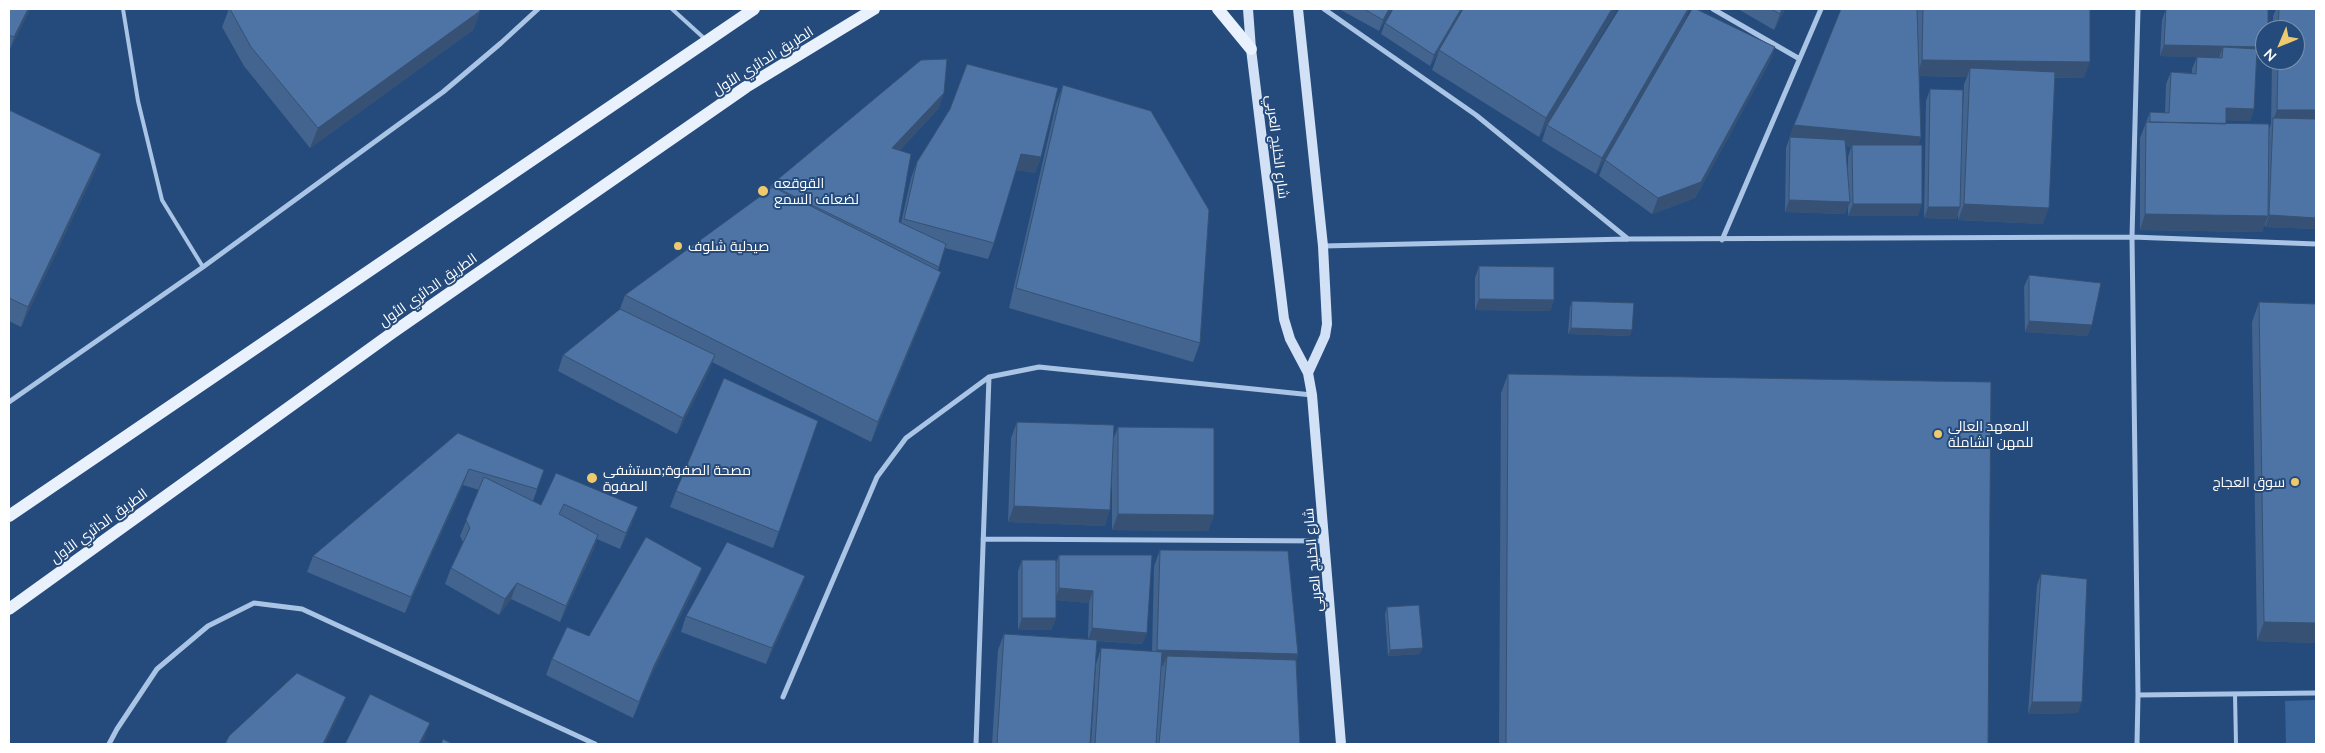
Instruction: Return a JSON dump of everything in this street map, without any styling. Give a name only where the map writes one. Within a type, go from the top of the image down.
[{"type":"main road","points":[[9,516],[754,9]]},
{"type":"main road","name":"الطريق الدائري الأول","points":[[9,609],[392,333],[738,93],[874,9]]},
{"type":"main road","points":[[1218,9],[1250,49]]},
{"type":"main road","name":"شارع الخليج العربي","points":[[1248,9],[1250,49],[1284,319],[1290,338],[1308,373],[1312,395],[1342,744]]},
{"type":"main road","points":[[1298,9],[1323,246],[1327,324],[1325,336],[1308,373]]},
{"type":"street","points":[[9,402],[203,267],[443,92],[501,44],[538,9]]},
{"type":"street","points":[[1324,9],[1476,116],[1628,239]]},
{"type":"street","points":[[1713,9],[1798,58]]},
{"type":"street","points":[[1722,240],[1798,58],[1821,9]]},
{"type":"street","points":[[2137,744],[2132,237],[2138,9]]},
{"type":"street","points":[[1323,246],[1628,239],[2132,237],[2316,244]]},
{"type":"street","points":[[783,697],[877,477],[906,438],[989,377],[1039,367],[1312,395]]},
{"type":"street","points":[[976,744],[989,377]]},
{"type":"street","points":[[983,540],[1325,541]]},
{"type":"street","points":[[110,744],[117,729],[157,669],[208,626],[254,603],[302,609],[596,744]]},
{"type":"street","points":[[2138,695],[2316,693]]},
{"type":"lane","points":[[123,9],[138,101],[162,200],[203,267]]},
{"type":"lane","points":[[672,9],[707,40]]},
{"type":"lane","points":[[2236,694],[2236,744]]},
{"type":"shaded area","points":[[2316,700],[2316,744],[2286,744],[2285,701]]},
{"type":"building","points":[[9,9],[28,9],[14,37],[9,35]]},
{"type":"building","points":[[230,9],[478,9],[480,11],[318,128],[251,47]]},
{"type":"building","points":[[1364,9],[1389,9],[1383,20]]},
{"type":"building","points":[[1393,9],[1461,9],[1434,55],[1385,23]]},
{"type":"building","points":[[1463,9],[1612,9],[1546,118],[1439,50]]},
{"type":"building","points":[[1619,9],[1688,9],[1602,158],[1547,125]]},
{"type":"building","points":[[1692,9],[1696,9],[1775,47],[1701,182],[1658,198],[1605,160]]},
{"type":"building","points":[[1771,9],[1782,9],[1780,14]]},
{"type":"building","points":[[1841,9],[1917,9],[1921,137],[1794,125]]},
{"type":"building","points":[[1923,9],[2090,9],[2090,62],[1922,60]]},
{"type":"building","points":[[2166,9],[2268,9],[2268,20],[2255,20],[2255,47],[2164,45]]},
{"type":"building","points":[[2279,9],[2316,9],[2316,110],[2277,110],[2278,70],[2305,70],[2305,20],[2278,20]]},
{"type":"building","points":[[2223,47],[2255,49],[2254,109],[2226,108],[2226,124],[2150,122],[2150,112],[2169,113],[2171,72],[2196,74],[2197,57],[2222,58]]},
{"type":"building","points":[[947,59],[944,93],[892,148],[911,154],[899,222],[946,244],[939,267],[771,185],[921,60]]},
{"type":"building","points":[[967,64],[1058,88],[1041,157],[1021,154],[994,243],[904,219],[917,162],[950,109]]},
{"type":"building","points":[[1970,68],[2055,72],[2049,208],[1964,204]]},
{"type":"building","points":[[1063,85],[1151,111],[1209,210],[1200,343],[1016,288]]},
{"type":"building","points":[[1930,89],[1963,90],[1960,207],[1928,207]]},
{"type":"building","points":[[9,110],[101,154],[28,307],[9,298]]},
{"type":"building","points":[[2273,118],[2316,119],[2316,218],[2269,215]]},
{"type":"building","points":[[2146,122],[2269,124],[2268,216],[2145,214]]},
{"type":"building","points":[[1790,137],[1845,140],[1850,202],[1789,200]]},
{"type":"building","points":[[1852,145],[1922,145],[1922,204],[1853,204]]},
{"type":"building","points":[[773,187],[941,272],[878,422],[625,295]]},
{"type":"building","points":[[1479,266],[1554,267],[1554,300],[1479,299]]},
{"type":"building","points":[[2029,275],[2101,283],[2092,325],[2029,321]]},
{"type":"building","points":[[1572,301],[1634,303],[1632,330],[1571,328]]},
{"type":"building","name":"سوق العجاج","points":[[2259,302],[2316,304],[2316,623],[2264,622]]},
{"type":"building","points":[[620,309],[715,355],[683,418],[563,355]]},
{"type":"building","points":[[1508,374],[1991,382],[1988,744],[1506,744]]},
{"type":"building","points":[[724,378],[818,421],[779,532],[676,491]]},
{"type":"building","points":[[1017,422],[1114,425],[1110,510],[1014,506]]},
{"type":"building","points":[[1118,427],[1214,428],[1214,515],[1118,514]]},
{"type":"building","points":[[458,433],[544,470],[537,489],[469,469],[411,597],[313,556]]},
{"type":"building","points":[[556,473],[638,507],[626,533],[564,504],[559,514],[598,535],[566,606],[517,583],[505,599],[451,568],[470,528],[466,520],[484,477],[541,505]]},
{"type":"building","points":[[646,537],[702,568],[654,666],[639,702],[552,659],[567,627],[589,636]]},
{"type":"building","points":[[727,542],[805,576],[772,648],[686,616]]},
{"type":"building","points":[[1160,550],[1288,551],[1298,654],[1157,650]]},
{"type":"building","points":[[1059,555],[1152,555],[1147,633],[1092,628],[1093,591],[1059,588]]},
{"type":"building","points":[[1022,560],[1056,560],[1056,618],[1022,618]]},
{"type":"building","points":[[2041,574],[2087,579],[2082,702],[2032,702]]},
{"type":"building","points":[[1419,605],[1423,648],[1390,650],[1387,607]]},
{"type":"building","points":[[1004,634],[1097,640],[1090,744],[997,744]]},
{"type":"building","points":[[1101,648],[1162,652],[1156,744],[1095,744]]},
{"type":"building","points":[[1167,656],[1296,660],[1300,744],[1159,744]]},
{"type":"building","points":[[297,673],[346,697],[323,744],[225,744],[229,736]]},
{"type":"building","points":[[370,694],[430,723],[419,744],[345,744]]},
{"type":"building","points":[[443,739],[453,744],[441,744]]},
{"type":"place","name":"القوقعه لضعاف السمع","points":[[763,191]]},
{"type":"place","name":"صيدلية شلوف","points":[[678,246]]},
{"type":"place","name":"المعهد العالي للمهن الشاملة","points":[[1938,434]]},
{"type":"place","name":"مصحة الصفوة;مستشفى الصفوة","points":[[592,478]]},
{"type":"place","name":"سوق العجاج","points":[[2295,482]]}]
